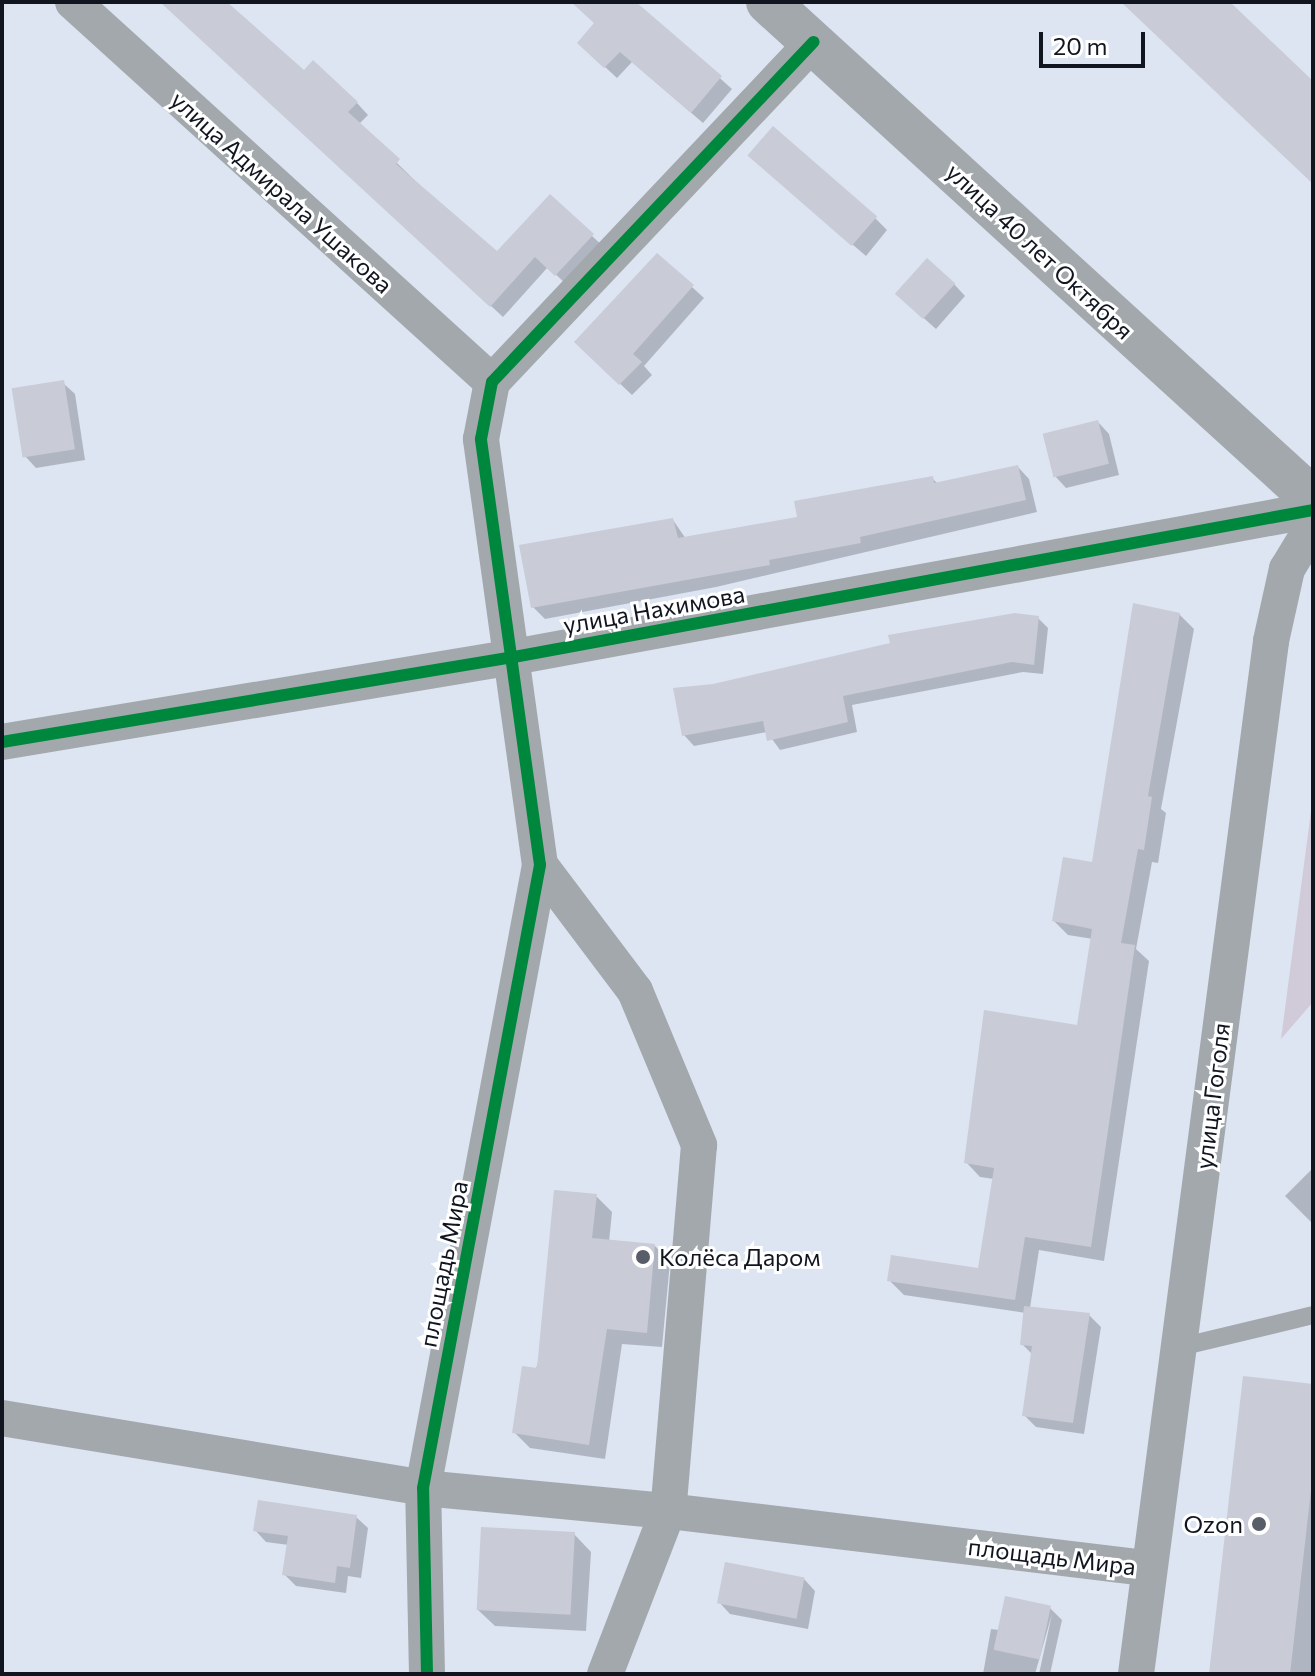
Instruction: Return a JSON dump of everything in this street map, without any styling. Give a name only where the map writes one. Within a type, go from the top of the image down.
[{"type":"street","name":"улица Адмирала Ушакова","points":[[73,2],[492,382]]},
{"type":"street","name":"улица 40 лет Октября","points":[[768,2],[1313,499]]},
{"type":"street","points":[[605,1674],[668,1511],[699,1145],[635,991],[540,865],[508,658],[481,439],[492,382],[813,42]]},
{"type":"street","name":"улица Нахимова","points":[[2,742],[508,658],[1313,510]]},
{"type":"street","name":"улица Гоголя","points":[[1136,1674],[1271,641],[1287,569],[1313,526]]},
{"type":"street","name":"площадь Мира","points":[[427,1674],[423,1488],[540,865]]},
{"type":"street","name":"площадь Мира","points":[[2,1418],[423,1488],[668,1511],[1149,1568]]},
{"type":"lane","points":[[1180,1347],[1313,1315]]},
{"type":"shaded area","points":[[1313,796],[1313,1002],[1281,1039]]},
{"type":"building","points":[[160,2],[227,2],[304,70],[313,60],[358,102],[348,112],[400,159],[396,164],[497,251],[550,194],[594,234],[555,276],[535,257],[490,307]]},
{"type":"building","points":[[571,2],[636,2],[722,76],[691,113],[620,52],[604,68],[577,43],[594,23]]},
{"type":"building","points":[[1121,2],[1230,2],[1313,81],[1313,184]]},
{"type":"building","points":[[773,126],[877,217],[852,246],[747,155]]},
{"type":"building","points":[[657,253],[694,285],[633,354],[642,362],[619,385],[574,342]]},
{"type":"building","points":[[927,258],[955,283],[923,319],[895,294]]},
{"type":"building","points":[[64,380],[75,449],[23,457],[12,388]]},
{"type":"building","points":[[1098,420],[1109,464],[1054,477],[1043,434]]},
{"type":"building","points":[[1018,465],[1026,500],[860,537],[861,543],[769,560],[770,565],[531,608],[519,545],[673,518],[678,538],[797,517],[794,501],[933,476],[934,483]]},
{"type":"building","points":[[1133,603],[1180,613],[1148,796],[1152,797],[1144,850],[1138,849],[1121,943],[1135,945],[1091,1247],[1025,1237],[1015,1300],[887,1281],[891,1255],[978,1268],[994,1168],[964,1163],[984,1010],[1077,1025],[1092,929],[1052,921],[1063,857],[1092,862]]},
{"type":"building","points":[[1015,613],[1039,616],[1034,665],[1012,662],[843,696],[848,722],[767,741],[763,721],[682,736],[673,688],[713,684],[890,643],[888,635]]},
{"type":"building","points":[[554,1190],[597,1194],[592,1238],[655,1244],[647,1333],[607,1329],[589,1445],[512,1433],[522,1366],[537,1368]]},
{"type":"building","points":[[1024,1306],[1090,1313],[1073,1423],[1022,1416],[1032,1346],[1020,1345]]},
{"type":"building","points":[[1243,1376],[1313,1384],[1313,1473],[1290,1674],[1209,1674]]},
{"type":"building","points":[[258,1500],[357,1515],[350,1568],[337,1566],[335,1583],[282,1575],[288,1536],[253,1531]]},
{"type":"building","points":[[481,1527],[575,1532],[571,1615],[477,1610]]},
{"type":"building","points":[[725,1562],[805,1577],[796,1619],[717,1603]]},
{"type":"building","points":[[1005,1596],[1051,1606],[1040,1660],[994,1650]]},
{"type":"cycle path","points":[[427,1674],[423,1488],[540,865],[481,439],[492,382],[813,42]]},
{"type":"cycle path","points":[[2,742],[508,658],[1313,510]]},
{"type":"place","name":"Колёса Даром","points":[[643,1257]]},
{"type":"place","name":"Ozon","points":[[1259,1524]]}]
